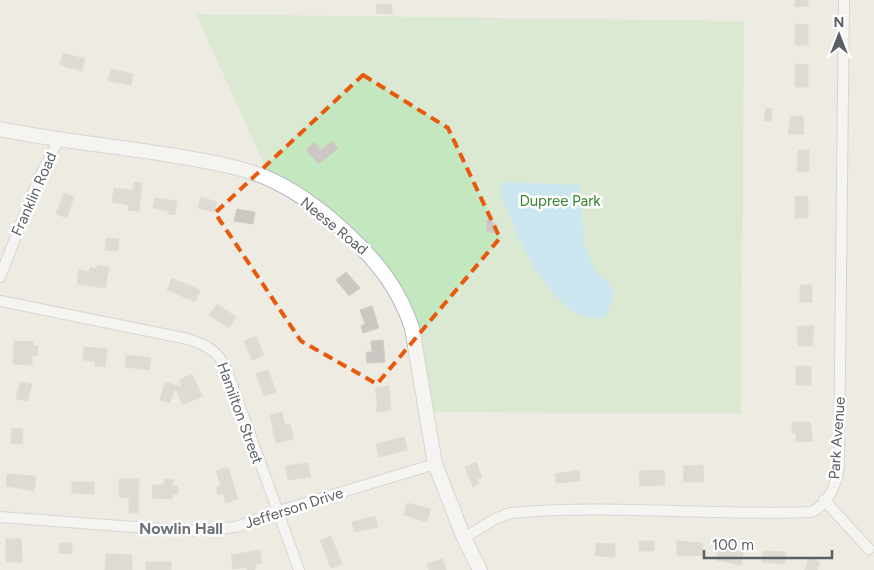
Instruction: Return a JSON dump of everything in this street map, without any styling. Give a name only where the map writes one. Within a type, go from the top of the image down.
[{"type":"street","name":"Park Avenue","points":[[464,538],[495,519],[510,513],[609,511],[761,514],[812,512],[836,484],[839,462],[844,0]]},
{"type":"street","name":"Neese Road","points":[[0,129],[183,157],[252,172],[291,191],[344,230],[389,278],[405,307],[412,328],[435,464],[464,538],[480,570]]},
{"type":"street","name":"Franklin Road","points":[[0,277],[38,180],[56,145],[57,138]]},
{"type":"street","name":"Hamilton Street","points":[[0,301],[188,339],[204,344],[215,352],[226,368],[268,489],[279,511],[299,570]]},
{"type":"street","name":"Jefferson Drive","points":[[0,517],[188,532],[236,527],[279,511],[435,464]]},
{"type":"street","points":[[824,500],[869,550]]},
{"type":"highlighted area","points":[[363,75],[448,128],[500,238],[377,384],[301,341],[215,213]]},
{"type":"green space","name":"Dupree Park","points":[[196,14],[744,21],[741,414],[429,412],[409,304],[397,281],[384,264],[267,171]]},
{"type":"water","points":[[502,182],[580,185],[584,244],[595,271],[608,281],[615,295],[605,318],[589,317],[574,313],[555,296],[535,270],[518,237],[501,194]]},
{"type":"building","points":[[795,0],[808,0],[808,6],[795,7]]},
{"type":"building","points":[[377,4],[392,5],[392,14],[376,13]]},
{"type":"building","points":[[795,24],[808,25],[808,45],[795,45]]},
{"type":"building","points":[[63,53],[85,59],[82,71],[60,65]]},
{"type":"building","points":[[795,64],[808,65],[808,87],[795,87]]},
{"type":"building","points":[[111,69],[133,74],[131,85],[108,81]]},
{"type":"building","points":[[766,108],[772,109],[771,122],[764,121]]},
{"type":"building","points":[[791,116],[803,116],[804,134],[788,134]]},
{"type":"building","points":[[332,141],[338,148],[319,164],[306,150],[314,142],[321,150]]},
{"type":"building","points":[[798,150],[809,150],[809,172],[797,172]]},
{"type":"building","points":[[134,182],[142,183],[139,211],[128,210],[129,205],[112,202],[114,188],[133,190]]},
{"type":"building","points":[[64,193],[74,197],[67,218],[56,214]]},
{"type":"building","points":[[795,196],[808,197],[808,218],[795,218]]},
{"type":"building","points":[[201,197],[217,202],[214,212],[198,208]]},
{"type":"building","points":[[155,198],[177,201],[175,215],[168,214],[168,211],[153,208]]},
{"type":"building","points":[[237,209],[255,212],[253,224],[234,221]]},
{"type":"building","points":[[487,220],[498,222],[497,233],[486,231]]},
{"type":"building","points":[[106,238],[119,239],[118,251],[105,250]]},
{"type":"building","points":[[97,265],[109,267],[105,288],[77,284],[79,270],[89,272],[90,267],[97,269]]},
{"type":"building","points":[[346,272],[360,288],[349,296],[336,280]]},
{"type":"building","points":[[172,278],[200,290],[195,302],[167,290]]},
{"type":"building","points":[[800,285],[812,285],[812,302],[800,302]]},
{"type":"building","points":[[217,304],[236,317],[229,328],[209,315]]},
{"type":"building","points":[[372,306],[379,328],[363,333],[361,326],[365,324],[360,310]]},
{"type":"building","points":[[797,326],[814,326],[812,346],[798,346]]},
{"type":"building","points":[[256,336],[264,355],[252,360],[244,341]]},
{"type":"building","points":[[383,340],[385,362],[367,363],[366,352],[372,352],[371,341]]},
{"type":"building","points":[[14,341],[33,342],[33,346],[38,346],[37,356],[32,355],[32,365],[13,364]]},
{"type":"building","points":[[84,347],[107,349],[105,367],[95,366],[95,361],[83,360]]},
{"type":"building","points":[[126,355],[151,358],[149,370],[125,367]]},
{"type":"building","points":[[796,366],[811,366],[811,385],[796,385]]},
{"type":"building","points":[[268,370],[276,392],[264,396],[256,374]]},
{"type":"building","points":[[192,374],[202,396],[183,405],[175,388],[170,403],[160,400],[165,382],[182,387],[179,380]]},
{"type":"building","points":[[20,382],[32,384],[28,401],[16,399]]},
{"type":"building","points":[[389,386],[391,410],[377,412],[376,406],[378,405],[375,388]]},
{"type":"building","points":[[282,412],[285,425],[290,424],[294,439],[276,443],[270,415]]},
{"type":"building","points":[[792,422],[810,422],[813,441],[796,442],[796,433],[792,433]]},
{"type":"building","points":[[12,428],[23,429],[22,444],[11,444]]},
{"type":"building","points":[[404,437],[407,450],[379,457],[376,444]]},
{"type":"building","points":[[476,462],[482,477],[477,479],[479,484],[473,487],[465,467]]},
{"type":"building","points":[[308,463],[311,477],[288,480],[285,466]]},
{"type":"building","points":[[703,465],[704,482],[684,482],[683,466]]},
{"type":"building","points":[[228,467],[238,499],[226,503],[223,493],[218,495],[216,487],[221,486],[216,471]]},
{"type":"building","points":[[579,470],[580,481],[556,483],[555,474]]},
{"type":"building","points":[[664,470],[665,485],[640,486],[639,471]]},
{"type":"building","points":[[7,474],[36,476],[34,491],[6,486]]},
{"type":"building","points":[[119,479],[139,479],[138,513],[129,513],[129,498],[119,497]]},
{"type":"building","points":[[164,479],[173,480],[173,486],[178,486],[178,494],[173,494],[172,499],[152,498],[153,485],[164,485]]},
{"type":"building","points":[[72,482],[94,482],[94,494],[72,493]]},
{"type":"building","points":[[407,503],[431,509],[427,522],[404,515]]},
{"type":"building","points":[[375,516],[378,527],[354,532],[352,522]]},
{"type":"building","points":[[331,536],[342,564],[331,568],[320,540]]},
{"type":"building","points":[[6,539],[21,539],[22,562],[6,562]]},
{"type":"building","points":[[639,541],[654,541],[654,551],[639,551]]},
{"type":"building","points":[[677,541],[702,543],[703,555],[677,556]]},
{"type":"building","points":[[59,543],[72,543],[72,554],[59,553]]},
{"type":"building","points":[[596,543],[615,544],[615,557],[595,556]]},
{"type":"building","points":[[718,548],[743,552],[741,565],[716,560]]},
{"type":"building","points":[[260,550],[262,563],[255,565],[255,570],[247,570],[247,567],[233,569],[231,555]]},
{"type":"building","points":[[763,551],[786,552],[785,564],[762,562]]},
{"type":"building","points":[[106,554],[132,555],[132,570],[105,570]]},
{"type":"building","points":[[809,558],[820,562],[817,570],[805,570]]},
{"type":"building","points":[[443,559],[446,570],[429,570],[427,564]]},
{"type":"building","points":[[146,562],[171,562],[171,570],[146,570]]},
{"type":"district","name":"Nowlin Hall","points":[[181,528]]}]
